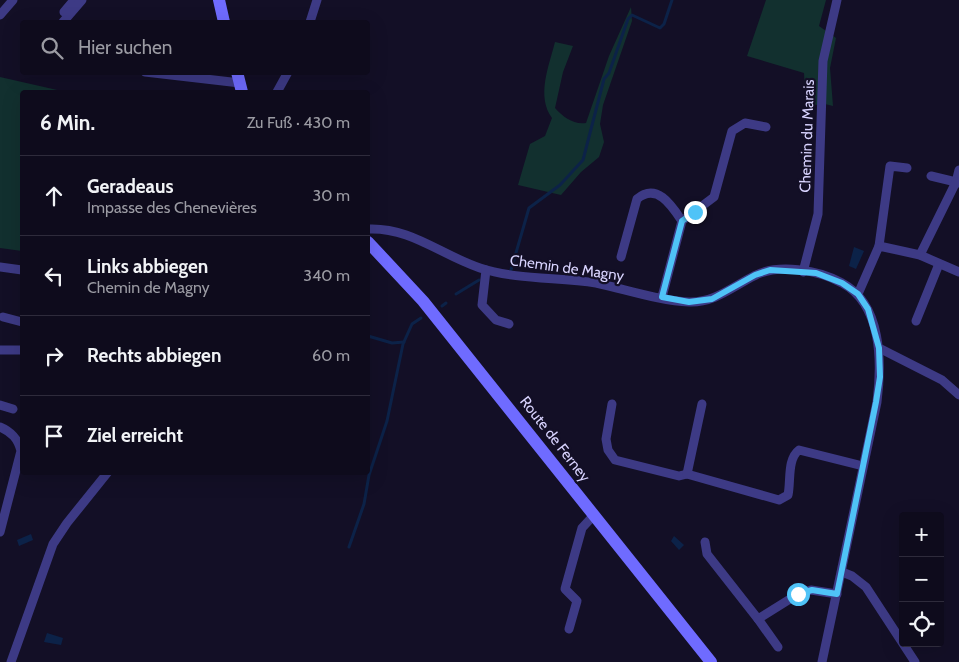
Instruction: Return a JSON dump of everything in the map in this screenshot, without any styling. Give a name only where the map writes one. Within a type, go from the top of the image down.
[{"type":"main road","points":[[219,3],[223,20]]},
{"type":"main road","name":"Route de Ferney","points":[[370,244],[423,301],[711,662]]},
{"type":"street","points":[[0,15],[13,0]]},
{"type":"street","points":[[64,12],[74,0]]},
{"type":"street","points":[[65,20],[82,0]]},
{"type":"street","points":[[311,20],[318,0]]},
{"type":"street","name":"Chemin du Marais","points":[[803,272],[818,214],[823,61],[837,0]]},
{"type":"street","points":[[171,75],[240,83]]},
{"type":"street","points":[[278,90],[286,75]]},
{"type":"street","points":[[662,297],[682,221],[714,197],[732,132],[746,123],[766,127]]},
{"type":"street","points":[[822,662],[878,394],[879,348],[868,309],[858,294],[879,246],[890,166],[907,168]]},
{"type":"street","points":[[920,255],[957,183],[959,170]]},
{"type":"street","points":[[931,176],[957,183]]},
{"type":"street","points":[[621,257],[637,199],[643,194],[656,194],[667,199],[682,221]]},
{"type":"street","name":"Chemin de Magny","points":[[370,229],[382,228],[405,233],[449,255],[486,270],[516,276],[594,283],[677,301],[701,302],[722,294],[761,273],[781,270],[827,276],[858,294]]},
{"type":"street","points":[[879,246],[920,255],[959,272]]},
{"type":"street","points":[[916,321],[939,264]]},
{"type":"street","points":[[0,267],[20,270]]},
{"type":"street","points":[[486,270],[482,305],[496,320],[509,324]]},
{"type":"street","points":[[4,317],[20,321]]},
{"type":"street","points":[[879,348],[942,380],[959,395]]},
{"type":"street","points":[[0,350],[20,350]]},
{"type":"street","points":[[612,404],[606,439],[608,450],[615,460],[679,476],[687,474],[779,500],[788,495],[792,460],[799,450],[863,466]]},
{"type":"street","points":[[687,474],[702,404]]},
{"type":"street","points":[[0,406],[13,409]]},
{"type":"street","points":[[0,427],[12,434],[18,441],[20,448]]},
{"type":"street","points":[[0,532],[4,500],[20,454]]},
{"type":"street","points":[[11,662],[53,544],[67,523],[106,475]]},
{"type":"street","points":[[569,629],[577,601],[565,589],[582,528],[594,514]]},
{"type":"street","points":[[705,542],[707,554],[758,618],[778,647]]},
{"type":"street","points":[[842,572],[852,576],[866,587],[915,662]]},
{"type":"street","points":[[758,618],[798,594],[812,590],[837,594]]},
{"type":"green space","points":[[766,0],[826,0],[819,26],[836,38],[830,68],[833,106],[825,104],[806,106],[804,73],[747,56]]},
{"type":"green space","points":[[631,7],[632,21],[603,105],[600,124],[604,142],[599,157],[581,172],[561,195],[518,185],[530,144],[545,136],[552,118],[547,109],[544,91],[555,42],[573,46],[563,72],[555,108],[569,120],[577,123],[586,123],[609,56]]},
{"type":"green space","points":[[0,77],[57,90],[20,90],[20,251],[0,248]]},
{"type":"water","points":[[854,247],[864,251],[856,269],[849,266]]},
{"type":"water","points":[[31,534],[33,540],[19,546],[17,540]]},
{"type":"water","points":[[674,536],[684,545],[679,550],[671,541]]},
{"type":"water","points":[[47,633],[63,638],[61,645],[44,642]]},
{"type":"waterway","points":[[511,270],[529,208],[560,185],[583,160],[604,79],[609,73],[628,19],[632,15],[660,28],[664,24],[672,0]]},
{"type":"waterway","points":[[456,294],[479,280]]},
{"type":"waterway","points":[[442,306],[446,303]]},
{"type":"waterway","points":[[370,472],[387,421],[403,344],[412,324],[421,318]]},
{"type":"waterway","points":[[370,337],[392,343],[404,342]]},
{"type":"waterway","points":[[349,547],[364,504],[369,475]]},
{"type":"route","points":[[695,212],[682,221],[662,297],[677,301],[701,302],[712,299],[755,275],[770,270],[816,273],[852,288],[865,301],[879,348],[880,377],[876,402],[837,594],[812,590],[798,594]]}]
